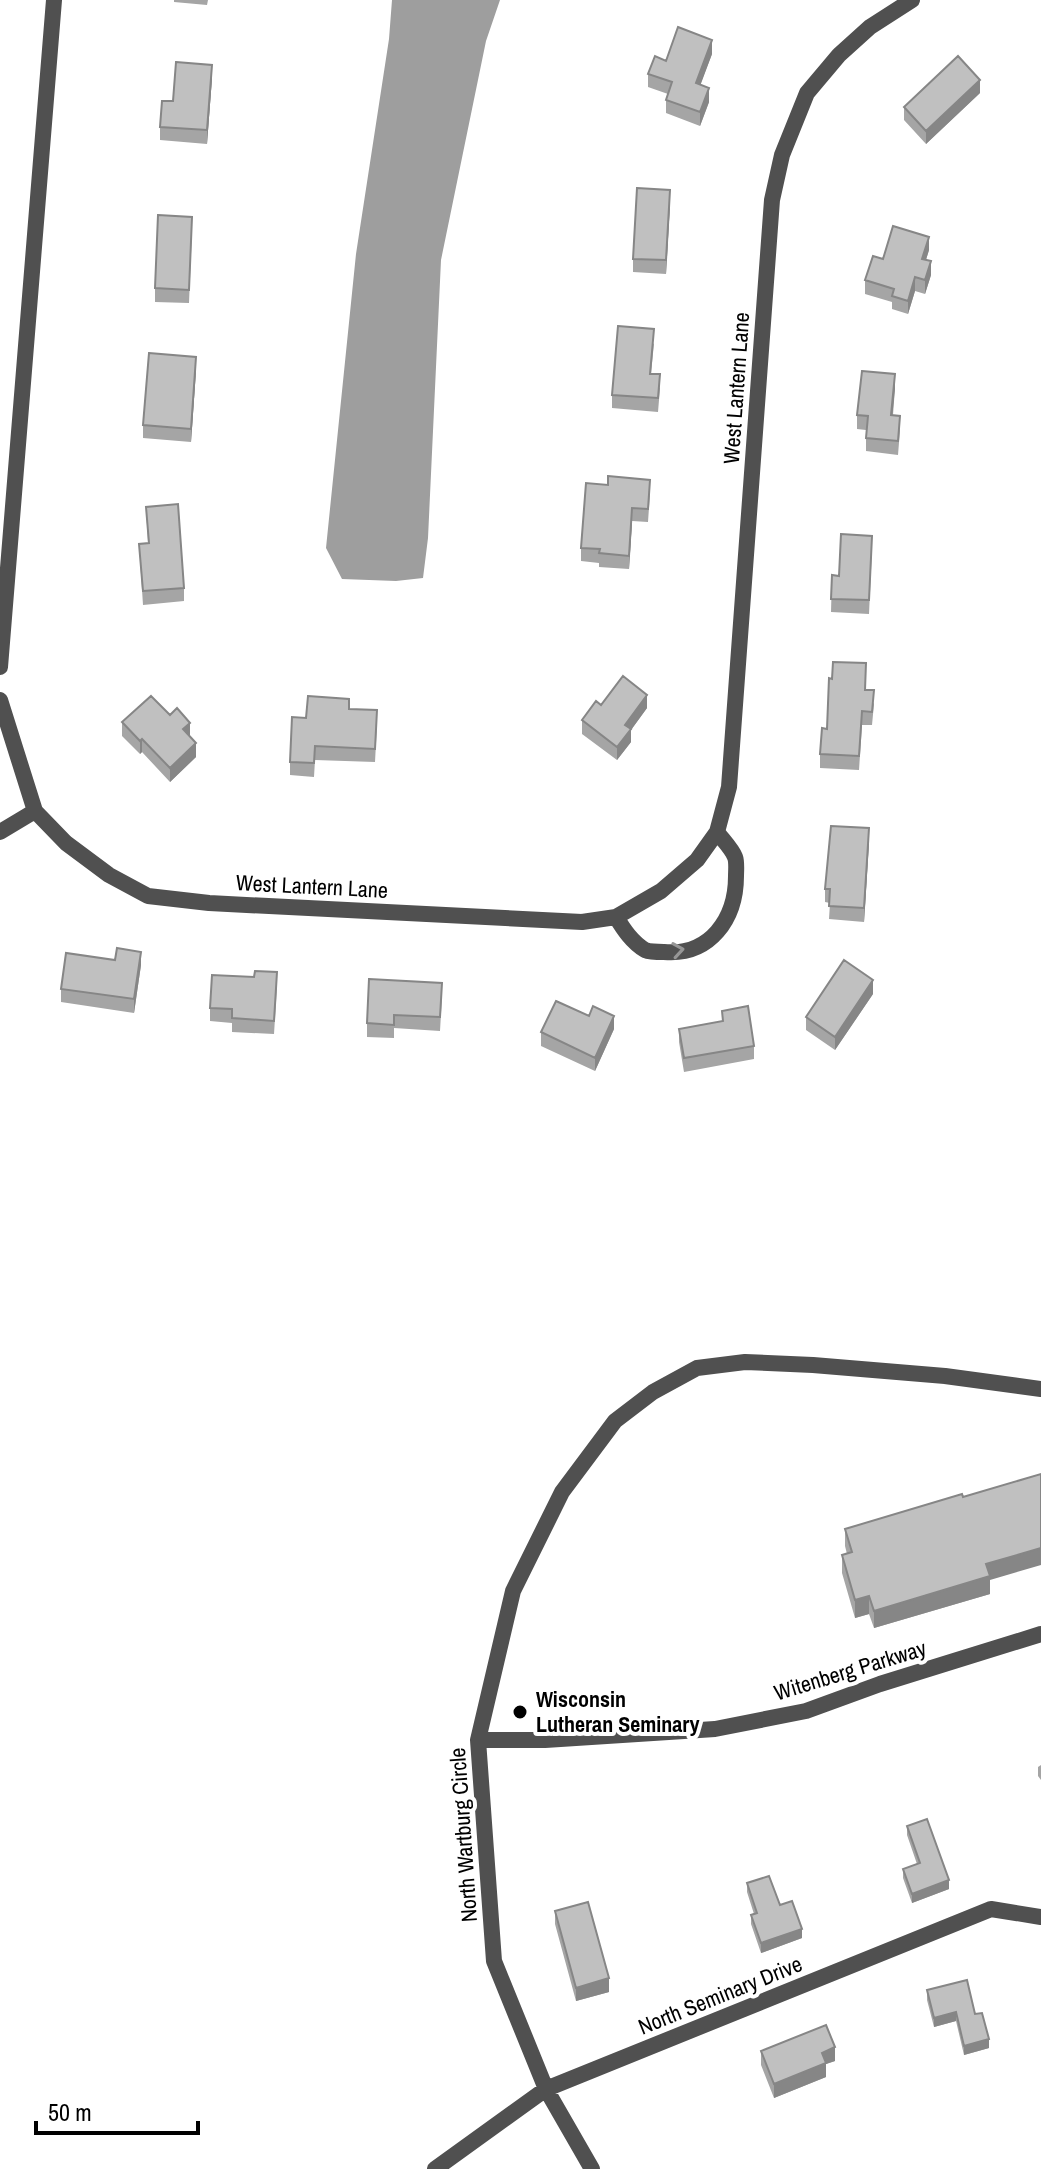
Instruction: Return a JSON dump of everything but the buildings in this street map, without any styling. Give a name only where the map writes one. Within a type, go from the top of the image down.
[{"type":"street","points":[[0,667],[54,0]]},
{"type":"street","name":"West Lantern Lane","points":[[35,811],[66,843],[109,875],[148,896],[209,903],[582,922],[616,917],[661,891],[697,860],[717,832],[729,787],[772,200],[782,155],[807,93],[839,55],[870,27],[912,0]]},
{"type":"street","points":[[0,700],[35,811],[0,832]]},
{"type":"street","points":[[616,917],[628,936],[647,951],[672,953],[693,948],[712,938],[726,921],[734,901],[736,881],[735,858],[717,832]]},
{"type":"street","name":"North Wartburg Circle","points":[[592,2169],[546,2089],[494,1961],[478,1740],[513,1591],[562,1492],[615,1421],[653,1392],[697,1368],[745,1362],[813,1365],[1041,1389]]},
{"type":"street","name":"Witenberg Parkway","points":[[478,1740],[545,1740],[715,1729],[806,1711],[880,1684],[1041,1634]]},
{"type":"street","name":"North Seminary Drive","points":[[435,2169],[546,2089],[991,1909],[1041,1917]]},
{"type":"shaded area","points":[[392,0],[500,0],[486,41],[441,260],[428,538],[423,578],[396,581],[342,579],[326,548],[356,254],[389,39]]},
{"type":"place","name":"Wisconsin Lutheran Seminary","points":[[520,1712]]}]
